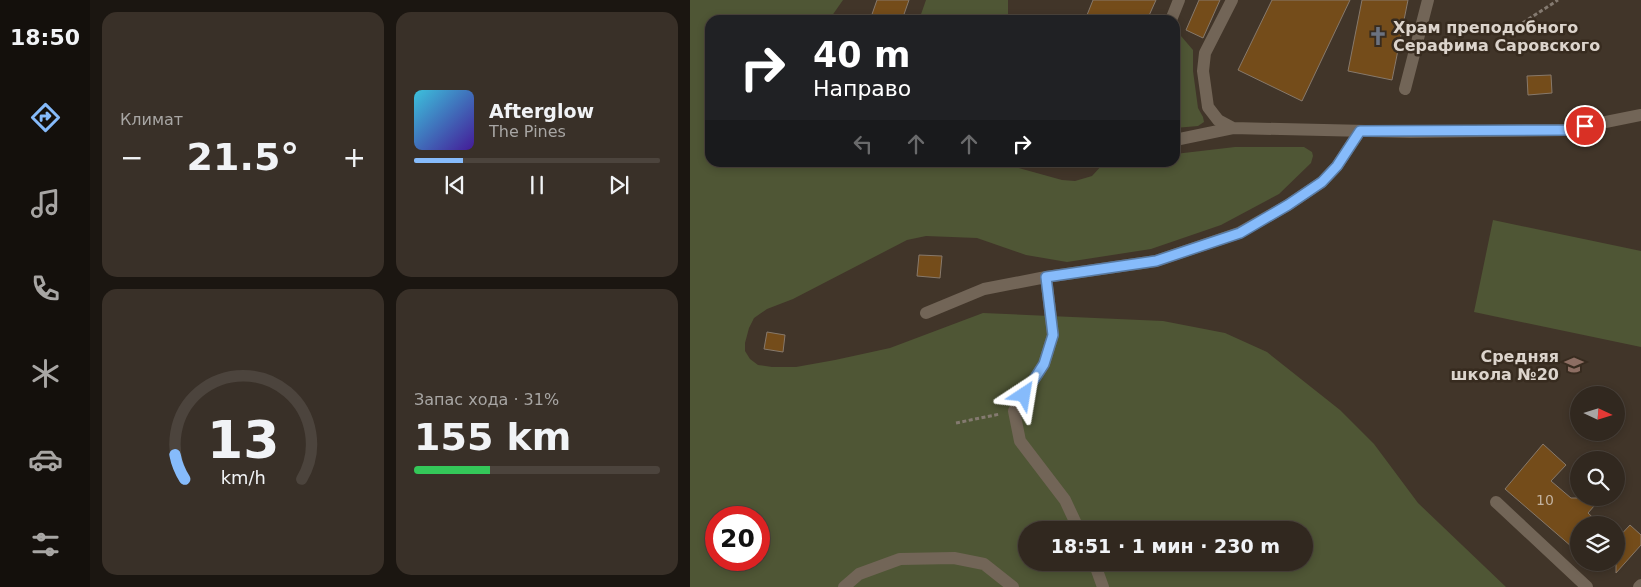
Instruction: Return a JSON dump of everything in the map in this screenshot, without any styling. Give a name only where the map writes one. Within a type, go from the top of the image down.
[{"type":"lane","points":[[1172,15],[1179,0]]},
{"type":"lane","points":[[1232,0],[1205,53],[1203,71],[1208,107],[1218,120],[1233,128]]},
{"type":"lane","points":[[1405,89],[1428,0]]},
{"type":"lane","points":[[1180,139],[1233,128],[1360,131],[1566,130],[1641,115]]},
{"type":"lane","points":[[926,313],[984,289],[1046,277],[1156,261],[1240,233],[1288,205],[1322,182],[1337,166],[1360,131]]},
{"type":"lane","points":[[1046,277],[1053,335],[1044,364],[1014,411],[1020,441],[1064,500],[1074,521]]},
{"type":"lane","points":[[1496,502],[1587,587]]},
{"type":"lane","points":[[844,587],[860,574],[900,559],[954,558],[984,564],[1013,587]]},
{"type":"lane","points":[[1098,571],[1104,587]]},
{"type":"path","points":[[1501,37],[1558,0]]},
{"type":"path","points":[[956,423],[1014,411]]},
{"type":"green space","points":[[690,0],[843,0],[832,15],[705,15],[705,167],[1015,167],[1062,180],[1075,181],[1092,176],[1100,167],[1180,167],[1180,153],[1235,147],[1304,147],[1312,152],[1313,156],[1311,163],[1279,194],[1221,225],[1151,249],[1067,262],[1026,255],[977,238],[926,236],[907,240],[793,299],[767,309],[754,318],[749,328],[745,351],[750,359],[758,365],[796,367],[890,348],[983,313],[1163,321],[1225,333],[1267,352],[1340,410],[1374,444],[1418,503],[1506,587],[690,587]]},
{"type":"green space","points":[[926,0],[1008,0],[1008,15],[921,15]]},
{"type":"green space","points":[[1180,36],[1193,50],[1193,71],[1198,108],[1204,122],[1198,126],[1180,128]]},
{"type":"green space","points":[[1493,220],[1641,251],[1641,347],[1474,312]]},
{"type":"building","points":[[877,0],[909,0],[904,15],[872,15]]},
{"type":"building","points":[[1093,0],[1156,0],[1149,15],[1087,15]]},
{"type":"building","points":[[1199,0],[1220,0],[1203,38],[1186,30]]},
{"type":"building","points":[[1272,0],[1350,0],[1302,101],[1238,70]]},
{"type":"building","name":"Храм преподобного Серафима Саровского","points":[[1362,0],[1408,0],[1392,80],[1348,71]]},
{"type":"building","points":[[1551,75],[1552,93],[1528,95],[1527,76]]},
{"type":"building","points":[[919,255],[942,256],[940,278],[917,276]]},
{"type":"building","points":[[767,332],[785,335],[783,352],[764,349]]},
{"type":"building","points":[[1543,444],[1566,465],[1551,481],[1570,497],[1570,506],[1594,506],[1588,513],[1591,516],[1570,516],[1570,545],[1505,489]]},
{"type":"building","points":[[1630,525],[1641,535],[1641,545],[1625,563],[1625,530]]},
{"type":"place","name":"Храм преподобного Серафима Саровского","points":[[1378,36]]},
{"type":"place","name":"Средняя школа №20","points":[[1574,365]]},
{"type":"route","points":[[1024,395],[1044,364],[1053,335],[1046,277],[1156,261],[1240,233],[1288,205],[1322,182],[1337,166],[1360,131],[1566,130],[1585,126]]}]
